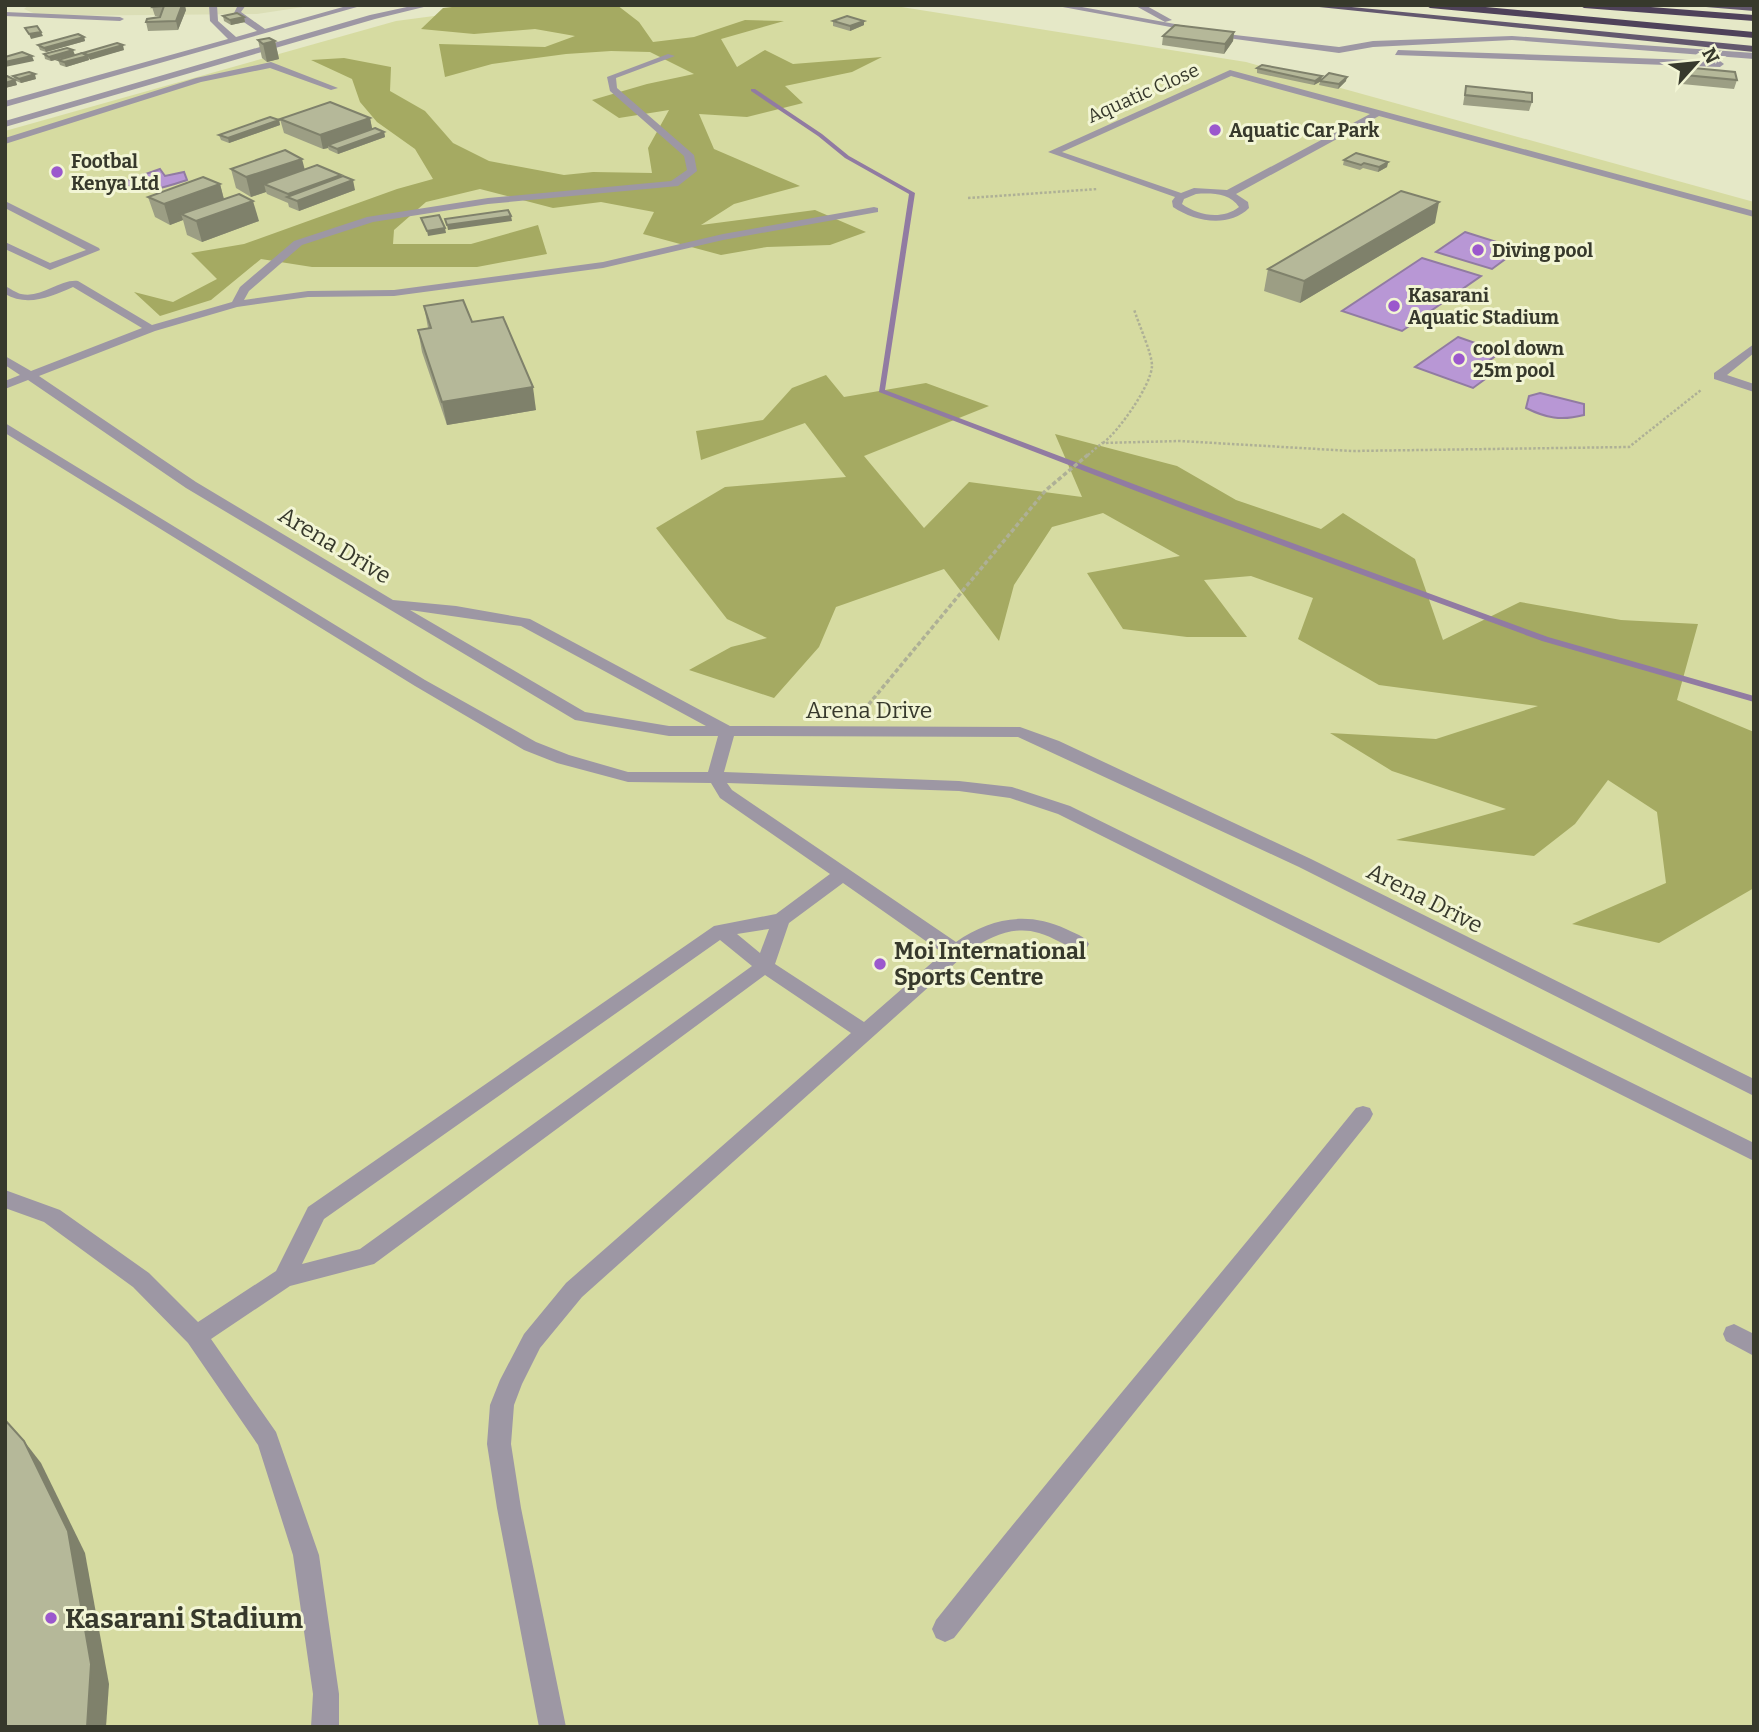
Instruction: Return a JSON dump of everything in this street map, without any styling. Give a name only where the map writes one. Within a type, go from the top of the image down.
[{"type":"highway","points":[[1430,5],[1754,35]]},
{"type":"highway","points":[[1584,5],[1754,18]]},
{"type":"main road","points":[[1304,5],[1754,49]]},
{"type":"main road","points":[[1706,5],[1754,9]]},
{"type":"street","points":[[5,9],[11,5]]},
{"type":"street","points":[[213,5],[211,17],[233,39]]},
{"type":"street","points":[[242,5],[236,13],[262,31]]},
{"type":"street","points":[[5,104],[360,5]]},
{"type":"street","points":[[5,124],[373,17],[428,5]]},
{"type":"street","points":[[1056,5],[1184,28],[1339,50],[1712,64],[1754,58]]},
{"type":"street","points":[[1138,5],[1184,28]]},
{"type":"street","points":[[5,14],[121,19]]},
{"type":"street","points":[[301,21],[322,32]]},
{"type":"street","points":[[1339,50],[1373,44],[1512,38],[1754,58]]},
{"type":"street","points":[[236,304],[244,289],[298,243],[371,219],[488,201],[674,184],[692,171],[689,155],[613,89],[611,77],[671,56]]},
{"type":"street","points":[[5,141],[199,80],[271,65],[334,88]]},
{"type":"street","name":"Aquatic Close","points":[[1181,196],[1177,201],[1182,210],[1200,216],[1223,217],[1233,215],[1244,208],[1240,199],[1228,194],[1203,191],[1181,196],[1053,152],[1230,73],[1754,214]]},
{"type":"street","name":"Aquatic Close","points":[[1228,194],[1378,113]]},
{"type":"street","points":[[5,204],[95,250],[50,267]]},
{"type":"street","points":[[5,385],[151,329],[236,304],[308,294],[394,293],[603,265],[723,237],[874,210]]},
{"type":"street","points":[[5,245],[50,267],[151,329]]},
{"type":"street","points":[[5,289],[20,298],[49,294],[74,283]]},
{"type":"street","points":[[1718,376],[1754,347]]},
{"type":"street","name":"Arena Drive","points":[[5,359],[191,485],[582,716],[669,731],[1020,732],[1318,869],[1754,1088]]},
{"type":"street","points":[[1740,359],[1754,363]]},
{"type":"street","points":[[1718,376],[1754,388]]},
{"type":"street","points":[[5,426],[420,683],[530,746],[563,759],[628,777],[959,786],[1012,793],[1064,810],[1754,1153]]},
{"type":"street","points":[[387,603],[456,610],[525,622],[727,731],[715,778],[726,794],[956,952]]},
{"type":"street","points":[[284,1278],[316,1213],[720,931],[780,920],[841,875]]},
{"type":"street","points":[[196,1336],[284,1278],[366,1256],[765,966],[780,920]]},
{"type":"street","points":[[553,1727],[509,1508],[499,1444],[502,1405],[532,1341],[562,1302],[970,941],[1007,926],[1034,925],[1080,944]]},
{"type":"street","points":[[720,931],[765,966],[864,1033]]},
{"type":"street","points":[[945,1629],[1077,1462],[1213,1301],[1363,1114]]},
{"type":"street","points":[[5,1199],[52,1216],[141,1280],[196,1336],[268,1440],[306,1555],[326,1694],[325,1727]]},
{"type":"path","points":[[968,198],[1100,189]]},
{"type":"path","points":[[846,733],[1046,490],[1115,434],[1127,412],[1142,395],[1152,366],[1134,309]]},
{"type":"path","points":[[1102,443],[1180,441],[1352,451],[1629,447],[1718,376]]},
{"type":"shaded area","points":[[29,5],[316,5],[257,14],[40,16],[24,9]]},
{"type":"shaded area","name":"Moi International Sports Centre","points":[[517,5],[889,5],[1246,62],[1754,202],[1754,1727],[5,1727],[5,131],[396,21]]},
{"type":"shaded area","points":[[160,169],[165,176],[184,172],[187,180],[145,190],[129,187],[123,182]]},
{"type":"shaded area","name":"Diving pool","points":[[1465,232],[1519,249],[1492,269],[1436,252]]},
{"type":"shaded area","points":[[1422,258],[1481,276],[1402,331],[1342,311]]},
{"type":"shaded area","name":"cool down 25m pool","points":[[1458,337],[1501,352],[1475,371],[1488,377],[1473,388],[1415,367]]},
{"type":"shaded area","points":[[1540,393],[1584,404],[1584,415],[1554,418],[1526,408],[1529,396]]},
{"type":"green space","points":[[470,5],[617,5],[639,22],[653,42],[694,37],[745,20],[784,21],[721,39],[737,67],[765,50],[793,64],[882,57],[852,72],[785,86],[803,103],[747,117],[699,114],[714,149],[800,186],[734,204],[701,225],[815,210],[866,232],[830,245],[767,247],[721,255],[643,234],[654,212],[601,202],[553,208],[480,189],[426,202],[394,230],[393,244],[471,244],[538,225],[547,254],[477,267],[312,267],[261,259],[211,300],[160,316],[134,292],[173,302],[217,279],[191,253],[244,244],[397,189],[433,179],[415,149],[377,122],[360,102],[352,79],[311,60],[344,58],[391,67],[390,91],[425,111],[453,143],[489,161],[564,175],[593,172],[652,173],[648,148],[669,110],[619,118],[592,100],[694,74],[650,52],[611,51],[492,64],[445,77],[439,44],[545,47],[575,36],[535,29],[474,34],[421,29],[443,8]]},
{"type":"green space","points":[[826,375],[844,397],[926,383],[989,406],[864,456],[924,528],[969,482],[1082,497],[1055,434],[1177,466],[1236,500],[1321,529],[1343,513],[1415,559],[1443,640],[1520,602],[1621,620],[1698,624],[1677,700],[1754,732],[1754,888],[1659,943],[1572,924],[1666,883],[1657,812],[1608,780],[1575,824],[1534,856],[1396,840],[1506,809],[1392,771],[1330,733],[1436,739],[1538,706],[1379,685],[1298,639],[1313,598],[1251,576],[1204,580],[1247,637],[1187,637],[1123,629],[1087,573],[1180,556],[1103,513],[1052,527],[1014,585],[999,641],[944,569],[836,607],[819,647],[774,698],[689,670],[731,647],[767,638],[727,619],[656,528],[725,487],[846,477],[805,423],[701,460],[696,431],[763,420],[792,388]]},
{"type":"building","points":[[153,5],[182,5],[176,21],[146,22],[147,19],[160,17],[164,6],[152,7]]},
{"type":"building","points":[[237,13],[244,17],[230,20],[223,16]]},
{"type":"building","points":[[847,16],[864,21],[850,26],[833,21]]},
{"type":"building","points":[[1175,25],[1234,32],[1225,44],[1163,36]]},
{"type":"building","points":[[37,26],[41,32],[29,34],[25,28]]},
{"type":"building","points":[[78,34],[84,37],[44,48],[38,45]]},
{"type":"building","points":[[269,38],[275,41],[263,44],[258,40]]},
{"type":"building","points":[[117,43],[123,45],[88,55],[83,53]]},
{"type":"building","points":[[67,48],[73,50],[49,57],[44,54]]},
{"type":"building","points":[[22,52],[32,56],[5,62],[5,57]]},
{"type":"building","points":[[82,53],[88,56],[64,62],[58,60]]},
{"type":"building","points":[[1262,65],[1322,76],[1315,81],[1257,68]]},
{"type":"building","points":[[1683,67],[1735,72],[1737,80],[1685,75]]},
{"type":"building","points":[[29,72],[35,74],[19,79],[13,76]]},
{"type":"building","points":[[1329,73],[1347,77],[1339,84],[1320,81]]},
{"type":"building","points":[[7,76],[15,80],[5,83]]},
{"type":"building","points":[[1466,86],[1532,93],[1532,102],[1465,95]]},
{"type":"building","points":[[330,102],[370,118],[320,135],[280,119]]},
{"type":"building","points":[[270,117],[279,120],[228,138],[219,135]]},
{"type":"building","points":[[375,128],[384,132],[337,149],[328,145]]},
{"type":"building","points":[[285,150],[302,159],[246,177],[231,169]]},
{"type":"building","points":[[1356,153],[1388,162],[1379,167],[1344,160]]},
{"type":"building","points":[[317,165],[341,175],[288,194],[264,184]]},
{"type":"building","points":[[343,176],[353,180],[297,201],[287,197]]},
{"type":"building","points":[[203,177],[220,184],[164,204],[148,197]]},
{"type":"building","points":[[1401,191],[1439,202],[1304,281],[1268,269]]},
{"type":"building","points":[[239,194],[253,201],[196,221],[181,214]]},
{"type":"building","points":[[508,210],[511,216],[447,225],[445,219]]},
{"type":"building","points":[[439,215],[445,228],[427,231],[421,218]]},
{"type":"building","points":[[463,300],[472,322],[503,317],[533,387],[442,402],[418,330],[431,328],[424,306]]},
{"type":"building","name":"Kasarani Stadium","points":[[5,1420],[24,1441],[68,1531],[91,1664],[87,1727],[5,1727]]},
{"type":"waterway","points":[[753,90],[820,135],[847,157],[912,193],[881,391],[1545,639],[1754,699]]},
{"type":"place","name":"Aquatic Car Park","points":[[1215,130]]},
{"type":"place","name":"Footbal Kenya Ltd","points":[[57,172]]},
{"type":"place","name":"Diving pool","points":[[1478,250]]},
{"type":"place","name":"Kasarani Aquatic Stadium","points":[[1394,306]]},
{"type":"place","name":"cool down 25m pool","points":[[1459,359]]},
{"type":"place","name":"Moi International Sports Centre","points":[[880,964]]},
{"type":"place","name":"Kasarani Stadium","points":[[51,1618]]}]
